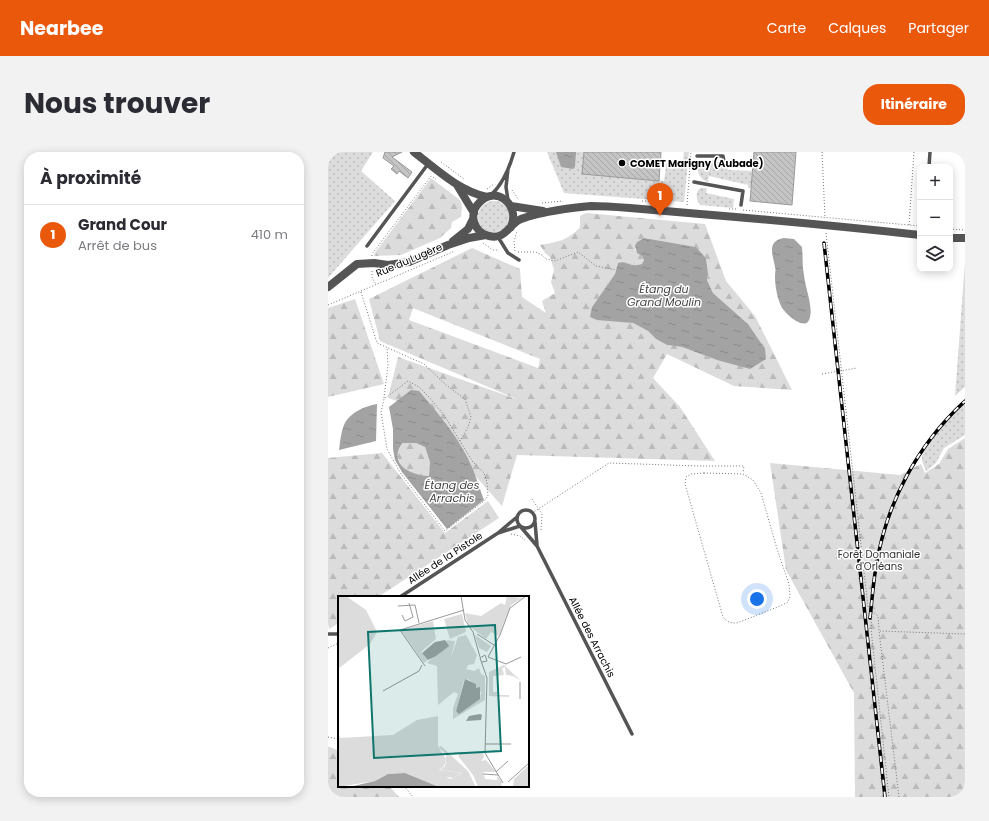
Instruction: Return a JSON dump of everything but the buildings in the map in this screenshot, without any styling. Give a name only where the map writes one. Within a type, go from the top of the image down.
[{"type":"street","points":[[414,152],[457,185],[475,194],[488,194],[500,197],[510,205],[548,212]]},
{"type":"street","points":[[457,185],[474,216],[476,226],[486,235],[498,236],[508,232],[514,217],[510,205]]},
{"type":"street","points":[[474,216],[479,202],[488,194]]},
{"type":"street","points":[[511,227],[519,220],[548,212],[591,206],[825,224],[917,235]]},
{"type":"street","name":"Rue du Lugère","points":[[448,245],[468,229],[474,216]]},
{"type":"street","name":"Rue du Lugère","points":[[328,287],[357,264],[372,263],[388,265],[409,262],[448,245],[469,238],[486,235]]},
{"type":"street","points":[[953,238],[965,238]]},
{"type":"lane","points":[[488,194],[496,190],[509,166],[514,152]]},
{"type":"lane","points":[[929,164],[930,152]]},
{"type":"lane","points":[[697,156],[724,154],[724,161],[730,166],[747,166]]},
{"type":"lane","points":[[367,246],[428,163]]},
{"type":"lane","points":[[509,166],[506,187],[510,205]]},
{"type":"lane","points":[[694,182],[742,191],[741,205]]},
{"type":"lane","points":[[498,236],[508,253],[519,260]]},
{"type":"lane","points":[[498,533],[517,517],[522,510],[528,510],[532,513],[535,520],[537,546]]},
{"type":"lane","points":[[517,517],[517,522],[537,546]]},
{"type":"lane","points":[[498,533],[520,526],[528,528],[533,525],[535,520]]},
{"type":"lane","name":"Allée de la Pistole","points":[[402,596],[498,533]]},
{"type":"lane","name":"Allée des Arrachis","points":[[537,546],[632,734]]},
{"type":"path","points":[[687,205],[691,152]]},
{"type":"path","points":[[822,152],[825,224],[868,607],[878,616],[899,797]]},
{"type":"path","points":[[909,225],[914,152]]},
{"type":"path","points":[[441,162],[468,182]]},
{"type":"path","points":[[372,258],[372,254],[431,176],[439,181]]},
{"type":"path","points":[[488,194],[496,183]]},
{"type":"path","points":[[520,228],[517,232],[513,246],[514,251],[536,252],[546,259],[555,261],[578,252],[596,266],[616,270]]},
{"type":"path","points":[[953,229],[965,230]]},
{"type":"path","points":[[479,242],[497,251]]},
{"type":"path","name":"Rue du Lugère","points":[[328,305],[456,251]]},
{"type":"path","points":[[372,268],[372,277],[376,285]]},
{"type":"path","points":[[361,292],[377,343],[424,364],[446,385],[465,399],[471,417],[468,427],[460,441]]},
{"type":"path","points":[[384,399],[408,381],[420,387],[444,415],[473,462],[484,473],[488,482],[488,496],[484,501],[445,531],[401,474],[387,449],[381,412],[388,365],[387,348]]},
{"type":"path","points":[[822,374],[858,368]]},
{"type":"path","points":[[532,513],[609,463],[744,466],[743,474]]},
{"type":"path","points":[[691,474],[743,474],[753,480],[761,492],[777,549],[789,584],[790,596],[788,602],[780,606],[737,623],[731,623],[726,621],[723,617],[685,484],[686,477],[691,474]]},
{"type":"path","points":[[532,499],[542,514],[543,523],[541,533],[535,535]]},
{"type":"path","points":[[509,534],[520,536],[525,540],[530,538]]},
{"type":"path","points":[[872,610],[871,629],[889,797]]},
{"type":"path","points":[[879,631],[965,634]]},
{"type":"path","points":[[328,648],[338,643]]},
{"type":"path","points":[[328,737],[338,739]]},
{"type":"path","points":[[405,787],[413,797]]},
{"type":"green space","points":[[328,152],[373,152],[361,171],[395,201],[328,278]]},
{"type":"green space","points":[[547,152],[584,152],[583,174],[664,181],[667,159],[683,161],[684,152],[689,152],[684,202],[564,193]]},
{"type":"green space","points":[[702,161],[718,161],[729,170],[753,171],[751,188],[748,188],[748,185],[709,176],[708,182],[702,179],[698,170],[700,164]]},
{"type":"green space","points":[[431,178],[460,200],[462,207],[461,217],[452,222],[451,228],[440,238],[401,255],[374,256],[374,254]]},
{"type":"green space","points":[[700,188],[707,188],[706,193],[734,199],[733,208],[700,205],[697,192]]},
{"type":"green space","points":[[491,201],[497,201],[507,208],[510,217],[509,223],[503,230],[497,233],[491,233],[481,226],[478,220],[478,214],[485,204]]},
{"type":"green space","points":[[586,213],[705,224],[726,281],[755,316],[792,390],[734,386],[667,354],[653,378],[680,407],[715,461],[517,455],[502,506],[414,407],[388,398],[398,357],[519,400],[380,341],[369,299],[472,248],[520,269],[522,297],[546,313],[542,301],[555,293],[551,282],[554,270],[550,257],[545,253],[540,245],[562,240],[571,235],[580,227],[580,216]],"holes":[[[644,238],[696,247],[706,258],[708,273],[707,280],[713,293],[748,324],[717,360],[682,347],[667,345],[656,339],[648,331],[633,323],[611,320],[592,307],[615,274],[618,263],[642,265],[644,260],[635,250],[637,242]],[[413,308],[540,359],[538,368],[409,320]]]},
{"type":"green space","points":[[965,262],[965,387],[955,396]]},
{"type":"green space","points":[[355,299],[384,384],[328,397],[328,308]]},
{"type":"green space","points":[[965,403],[965,435],[944,448],[936,463],[926,471],[922,456],[928,444],[940,428]]},
{"type":"green space","name":"Forêt Domaniale d'Orléans","points":[[965,438],[965,797],[855,797],[854,693],[786,570],[770,463],[900,475],[921,464],[925,473],[939,464],[948,449]]},
{"type":"green space","points":[[402,442],[416,443],[425,447],[430,462],[429,476],[408,471],[399,462],[398,450]]},
{"type":"green space","points":[[382,453],[445,533],[488,501],[499,518],[380,596],[338,596],[338,624],[329,629],[328,458]]},
{"type":"green space","points":[[328,747],[330,747],[338,751],[338,787],[390,787],[399,797],[328,797]]},
{"type":"water","points":[[556,152],[576,152],[575,167],[573,169],[561,167]]},
{"type":"water","name":"Étang du Grand Moulin","points":[[644,238],[696,247],[706,258],[708,273],[707,280],[713,293],[748,324],[765,349],[766,359],[750,369],[717,360],[682,347],[667,345],[656,339],[648,331],[633,323],[597,320],[590,317],[592,307],[615,274],[618,263],[624,262],[634,265],[642,264],[644,260],[642,256],[637,253],[635,246],[637,242]]},
{"type":"water","points":[[784,238],[794,239],[802,247],[803,272],[811,313],[808,322],[805,323],[800,323],[786,313],[781,306],[777,295],[772,249],[775,242]]},
{"type":"water","name":"Étang des Arrachis","points":[[411,390],[419,391],[452,432],[475,474],[484,500],[447,529],[402,472],[395,460],[393,449],[393,429],[389,407]],"holes":[[[402,443],[416,443],[425,447],[430,462],[429,476],[408,471],[399,462],[398,450]]]},
{"type":"water","points":[[377,404],[376,441],[339,450],[342,431],[346,421],[353,414],[367,406]]},
{"type":"railway","points":[[824,243],[885,797]]},
{"type":"railway","points":[[870,618],[875,573],[881,543],[896,498],[907,476],[933,436],[965,401]]},
{"type":"place","name":"COMET Marigny (Aubade)","points":[[622,163]]},
{"type":"place","name":"Grand Cour","points":[[660,216]]}]
